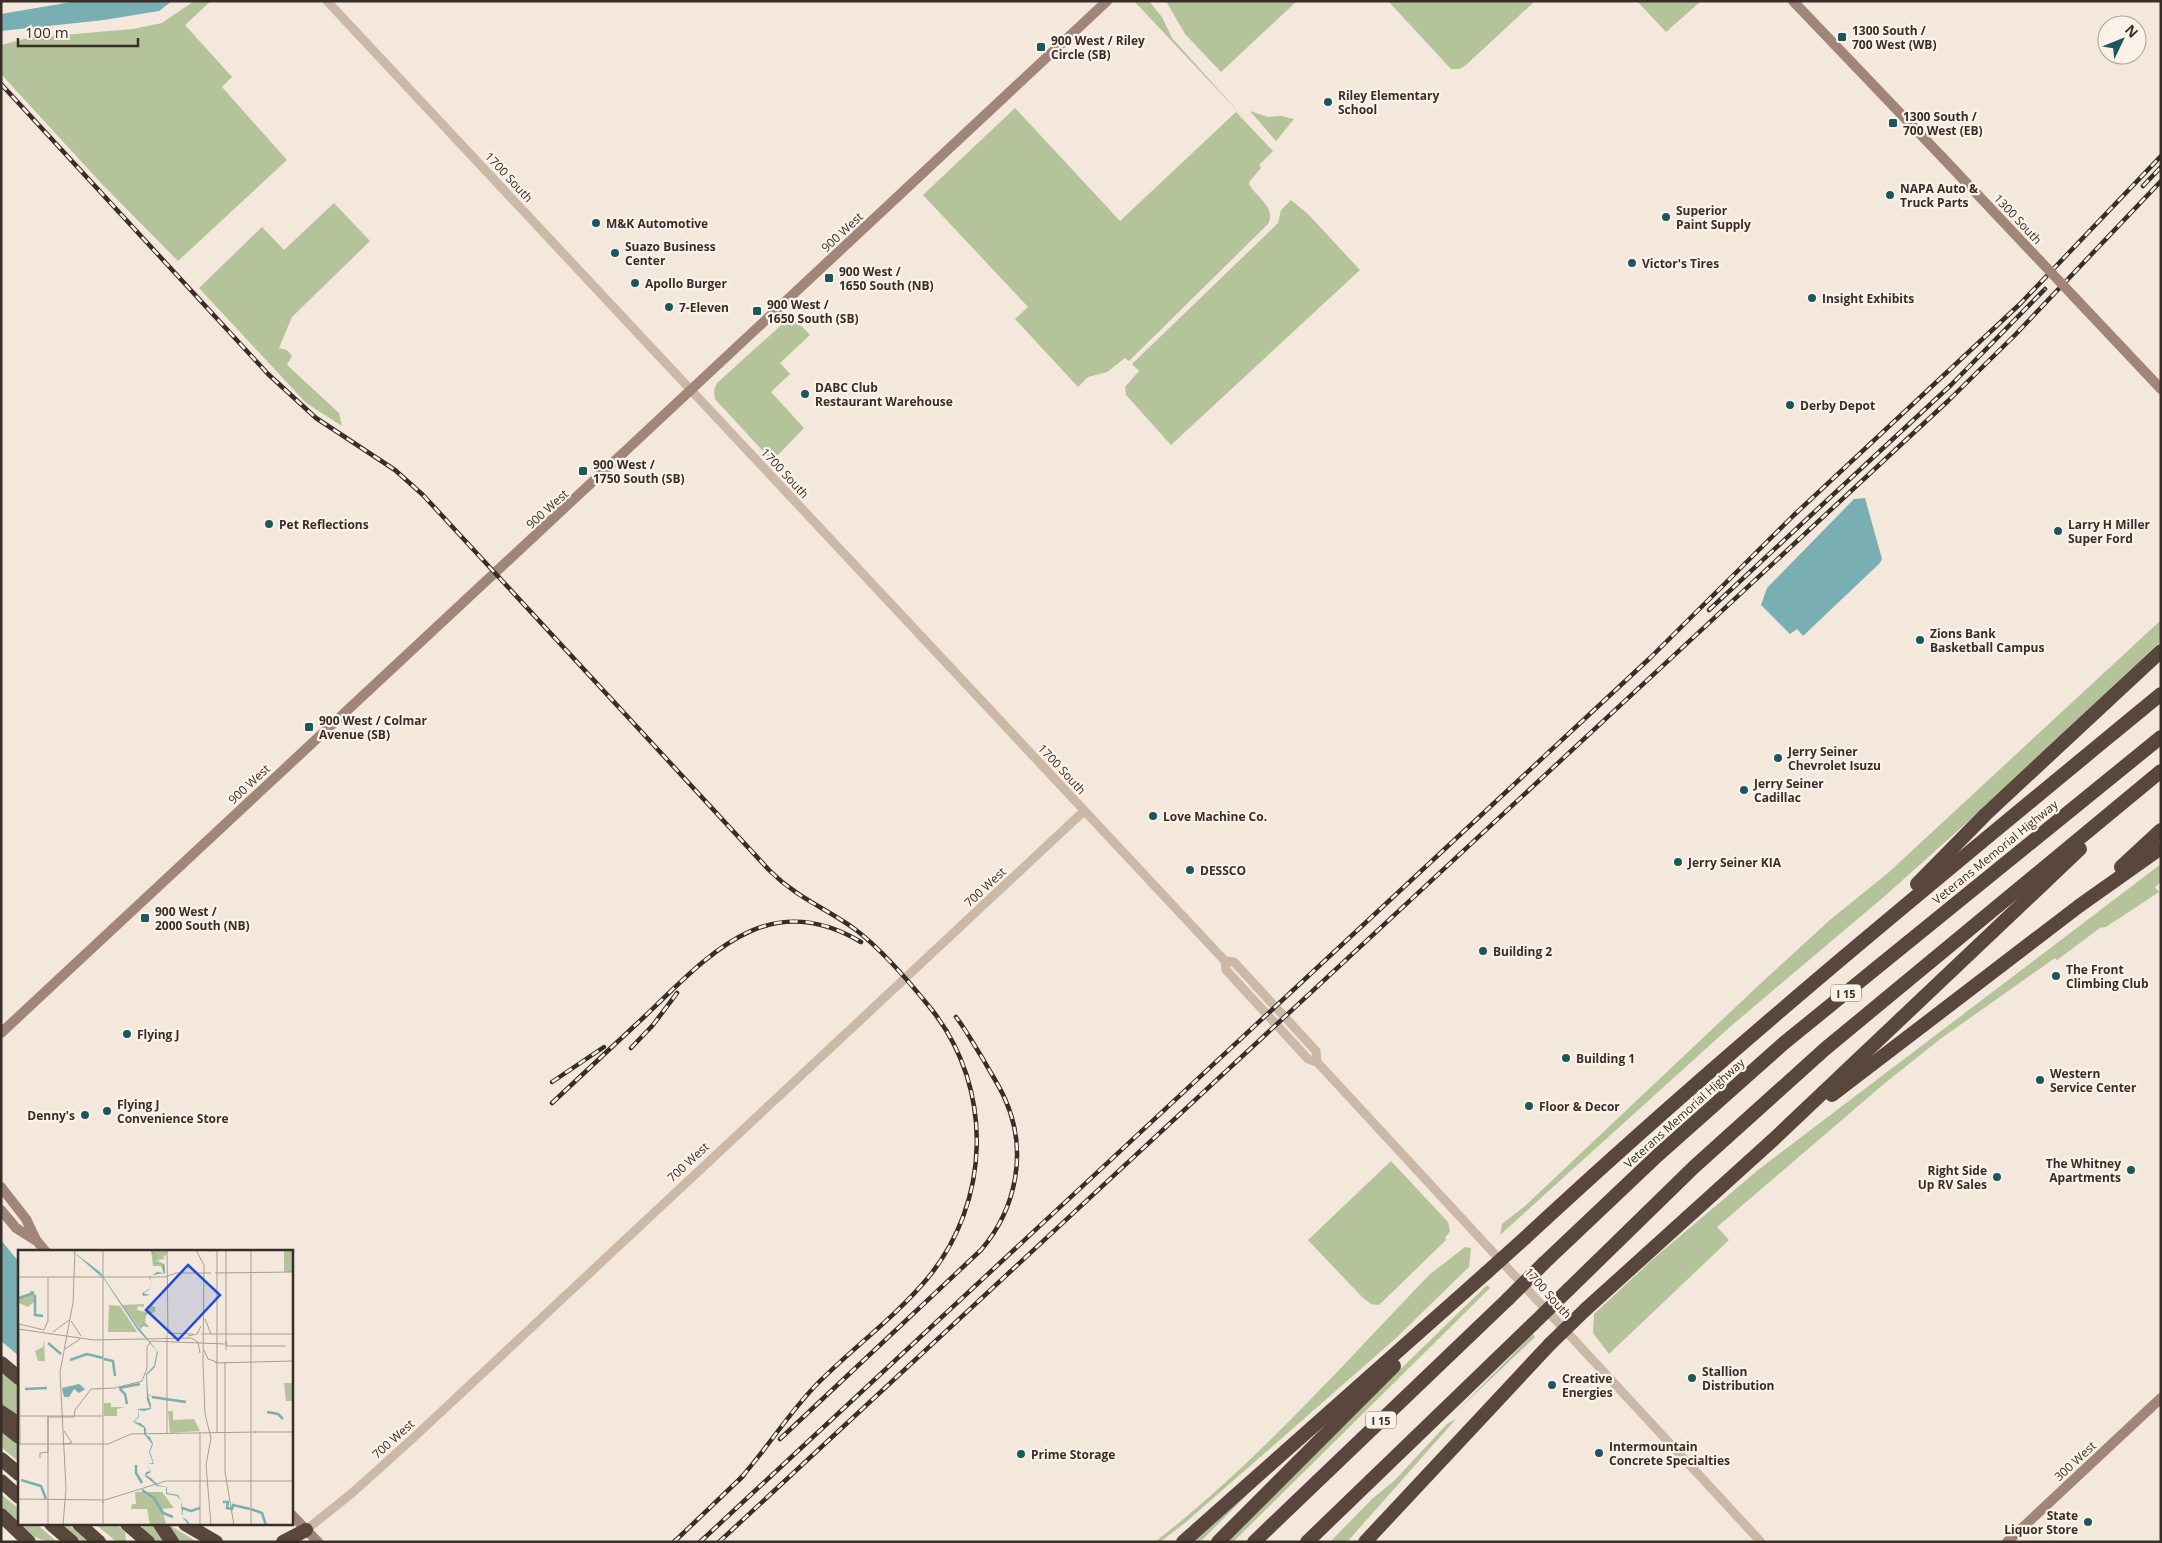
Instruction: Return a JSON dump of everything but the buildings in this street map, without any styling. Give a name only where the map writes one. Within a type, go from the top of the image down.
[{"type":"highway","points":[[1866,936],[1986,814],[2161,651]]},
{"type":"highway","points":[[1182,1542],[1526,1238],[1638,1133],[1866,936],[2161,694]]},
{"type":"highway","name":"Veterans Memorial Highway","points":[[1254,1542],[1658,1155],[1784,1043],[2161,737]]},
{"type":"highway","points":[[1364,1542],[1550,1344],[1586,1309],[1774,1140],[2161,772]]},
{"type":"highway","name":"I 15","points":[[1307,1542],[1694,1167],[1825,1049],[2161,772]]},
{"type":"highway","points":[[2079,906],[2161,830]]},
{"type":"highway","points":[[1774,1140],[2079,906],[2161,848]]},
{"type":"highway","points":[[1218,1542],[1486,1273]]},
{"type":"highway","points":[[1,1363],[18,1377]]},
{"type":"highway","points":[[1,1412],[18,1423]]},
{"type":"highway","points":[[1,1423],[18,1436]]},
{"type":"highway","points":[[1,1458],[18,1473]]},
{"type":"highway","points":[[1,1482],[18,1495]]},
{"type":"highway","points":[[1312,1542],[1348,1502]]},
{"type":"highway","points":[[1,1515],[30,1542]]},
{"type":"highway","points":[[1,1522],[30,1542]]},
{"type":"highway","points":[[53,1526],[72,1542]]},
{"type":"highway","points":[[80,1526],[100,1542]]},
{"type":"highway","points":[[129,1526],[148,1542]]},
{"type":"highway","points":[[161,1526],[172,1542]]},
{"type":"highway","points":[[188,1526],[216,1542]]},
{"type":"highway","points":[[283,1542],[306,1530]]},
{"type":"main road","name":"900 West","points":[[1,1033],[1107,1]]},
{"type":"main road","name":"1300 South","points":[[1793,1],[2161,389]]},
{"type":"main road","points":[[1,1187],[26,1219],[36,1240],[44,1250]]},
{"type":"main road","points":[[1,1210],[16,1228],[36,1240]]},
{"type":"main road","name":"300 West","points":[[2007,1542],[2161,1398]]},
{"type":"main road","points":[[292,1515],[318,1542]]},
{"type":"street","name":"1700 South","points":[[327,1],[1225,961],[1226,970],[1308,1059],[1317,1062],[1761,1542]]},
{"type":"street","name":"700 West","points":[[306,1530],[352,1493],[411,1440],[1084,811]]},
{"type":"green space","points":[[194,1],[211,1],[185,25],[232,77],[222,87],[287,160],[178,261],[101,183],[1,74],[1,45],[28,38],[133,29],[162,23]]},
{"type":"green space","points":[[1134,1],[1149,1],[1162,17],[1172,38],[1245,119]]},
{"type":"green space","points":[[1166,1],[1297,1],[1221,72],[1185,34]]},
{"type":"green space","points":[[1388,1],[1535,1],[1466,65],[1460,69],[1451,69]]},
{"type":"green space","points":[[1637,1],[1701,1],[1666,32]]},
{"type":"green space","points":[[1015,108],[1120,221],[1236,112],[1273,151],[1259,165],[1261,168],[1249,184],[1268,208],[1270,218],[1268,224],[1129,361],[1125,358],[1107,372],[1088,377],[1078,387],[1015,319],[1028,307],[923,195]]},
{"type":"green space","points":[[1250,111],[1268,117],[1281,116],[1294,119],[1276,141]]},
{"type":"green space","points":[[1291,200],[1308,214],[1360,270],[1171,445],[1126,395],[1125,387],[1139,371],[1132,364],[1278,223],[1281,210]]},
{"type":"green space","points":[[334,203],[370,241],[292,317],[279,348],[287,350],[292,356],[287,365],[339,413],[342,426],[306,403],[199,288],[262,227],[284,250]]},
{"type":"green space","points":[[789,318],[795,319],[810,335],[780,363],[790,374],[771,392],[804,428],[772,461],[715,399],[714,390],[717,383]]},
{"type":"green space","points":[[2161,620],[2161,641],[1982,809],[1886,895],[1731,1026],[1500,1235],[1502,1224],[1525,1206],[1760,984],[1831,919],[1888,873]]},
{"type":"green space","points":[[2161,864],[2161,882],[2155,887],[2159,892],[2106,927],[2100,928],[2057,960],[2055,958],[1943,1037],[1885,1083],[1717,1227],[1729,1240],[1609,1354],[1593,1333],[1594,1314],[1653,1259],[1758,1170]]},
{"type":"green space","points":[[1391,1161],[1448,1222],[1450,1231],[1445,1238],[1446,1240],[1379,1305],[1371,1304],[1362,1297],[1308,1240]]},
{"type":"green space","points":[[1465,1247],[1471,1248],[1469,1267],[1395,1339],[1186,1522],[1160,1542],[1155,1542],[1192,1512],[1263,1447],[1429,1275]]},
{"type":"green space","points":[[1487,1285],[1490,1288],[1233,1542],[1223,1542]]},
{"type":"green space","points":[[1533,1334],[1535,1337],[1454,1414]]},
{"type":"green space","points":[[1,1371],[18,1386],[18,1418],[1,1406]]},
{"type":"green space","points":[[1456,1419],[1347,1542],[1330,1542],[1372,1499],[1394,1481],[1447,1424]]},
{"type":"green space","points":[[1,1429],[18,1443],[18,1461],[1,1447]]},
{"type":"green space","points":[[1262,1480],[1200,1542],[1188,1542]]},
{"type":"green space","points":[[1,1494],[18,1508],[18,1525],[14,1522],[1,1510]]},
{"type":"green space","points":[[19,1526],[39,1526],[57,1542],[41,1539],[26,1532]]},
{"type":"green space","points":[[64,1526],[70,1526],[88,1542],[82,1542]]},
{"type":"green space","points":[[97,1526],[118,1526],[125,1532],[126,1542],[117,1542]]},
{"type":"green space","points":[[143,1526],[155,1526],[166,1542],[154,1542],[141,1531]]},
{"type":"green space","points":[[169,1526],[197,1542],[178,1542]]},
{"type":"water","points":[[77,1],[172,1],[159,11],[104,20],[1,31],[1,14]]},
{"type":"water","points":[[1865,498],[1882,559],[1880,563],[1803,636],[1797,629],[1790,634],[1761,605],[1767,588],[1854,499]]},
{"type":"water","points":[[1,1240],[18,1261],[18,1355],[1,1341]]},
{"type":"railway","points":[[1,84],[268,374],[316,418],[395,470],[423,495],[769,870],[791,889],[845,922],[876,947],[924,1000],[952,1041],[966,1075],[975,1110],[977,1145],[973,1181],[964,1216],[948,1249],[915,1293],[832,1369],[808,1394],[739,1480]]},
{"type":"railway","points":[[700,1542],[1650,658],[1794,515],[2020,304],[2161,156]]},
{"type":"railway","points":[[2143,186],[2161,167]]},
{"type":"railway","points":[[719,1542],[1948,401],[2015,335],[2161,181]]},
{"type":"railway","points":[[1709,610],[1951,385],[2045,289]]},
{"type":"railway","points":[[552,1103],[692,972],[716,952],[741,936],[768,925],[796,922],[827,927],[861,942]]},
{"type":"railway","points":[[631,1048],[653,1025],[677,993]]},
{"type":"railway","points":[[780,1439],[981,1250],[1003,1216],[1015,1178],[1017,1158],[1012,1118],[997,1084],[956,1017]]},
{"type":"railway","points":[[552,1082],[604,1047]]},
{"type":"railway","points":[[674,1542],[744,1475]]},
{"type":"place","name":"1300 South / 700 West (WB)","points":[[1842,37]]},
{"type":"place","name":"900 West / Riley Circle (SB)","points":[[1041,47]]},
{"type":"place","name":"Riley Elementary School","points":[[1328,102]]},
{"type":"place","name":"1300 South / 700 West (EB)","points":[[1893,123]]},
{"type":"place","name":"NAPA Auto & Truck Parts","points":[[1890,195]]},
{"type":"place","name":"Superior Paint Supply","points":[[1666,217]]},
{"type":"place","name":"M&K Automotive","points":[[596,223]]},
{"type":"place","name":"Suazo Business Center","points":[[615,253]]},
{"type":"place","name":"Victor's Tires","points":[[1632,263]]},
{"type":"place","name":"900 West / 1650 South (NB)","points":[[829,278]]},
{"type":"place","name":"Apollo Burger","points":[[635,283]]},
{"type":"place","name":"Insight Exhibits","points":[[1812,298]]},
{"type":"place","name":"7-Eleven","points":[[669,307]]},
{"type":"place","name":"900 West / 1650 South (SB)","points":[[757,311]]},
{"type":"place","name":"DABC Club Restaurant Warehouse","points":[[805,394]]},
{"type":"place","name":"Derby Depot","points":[[1790,405]]},
{"type":"place","name":"900 West / 1750 South (SB)","points":[[583,471]]},
{"type":"place","name":"Pet Reflections","points":[[269,524]]},
{"type":"place","name":"Larry H Miller Super Ford","points":[[2058,531]]},
{"type":"place","name":"Zions Bank Basketball Campus","points":[[1920,640]]},
{"type":"place","name":"900 West / Colmar Avenue (SB)","points":[[309,727]]},
{"type":"place","name":"Jerry Seiner Chevrolet Isuzu","points":[[1778,758]]},
{"type":"place","name":"Jerry Seiner Cadillac","points":[[1744,790]]},
{"type":"place","name":"Love Machine Co.","points":[[1153,816]]},
{"type":"place","name":"Jerry Seiner KIA","points":[[1678,862]]},
{"type":"place","name":"DESSCO","points":[[1190,870]]},
{"type":"place","name":"900 West / 2000 South (NB)","points":[[145,918]]},
{"type":"place","name":"Building 2","points":[[1483,951]]},
{"type":"place","name":"The Front Climbing Club","points":[[2056,976]]},
{"type":"place","name":"Flying J","points":[[127,1034]]},
{"type":"place","name":"Building 1","points":[[1566,1058]]},
{"type":"place","name":"Western Service Center","points":[[2040,1080]]},
{"type":"place","name":"Floor & Decor","points":[[1529,1106]]},
{"type":"place","name":"Flying J Convenience Store","points":[[107,1111]]},
{"type":"place","name":"Denny's","points":[[85,1115]]},
{"type":"place","name":"The Whitney Apartments","points":[[2131,1170]]},
{"type":"place","name":"Right Side Up RV Sales","points":[[1997,1177]]},
{"type":"place","name":"Stallion Distribution","points":[[1692,1378]]},
{"type":"place","name":"Creative Energies","points":[[1552,1385]]},
{"type":"place","name":"Intermountain Concrete Specialties","points":[[1599,1453]]},
{"type":"place","name":"Prime Storage","points":[[1021,1454]]},
{"type":"place","name":"State Liquor Store","points":[[2088,1522]]}]
